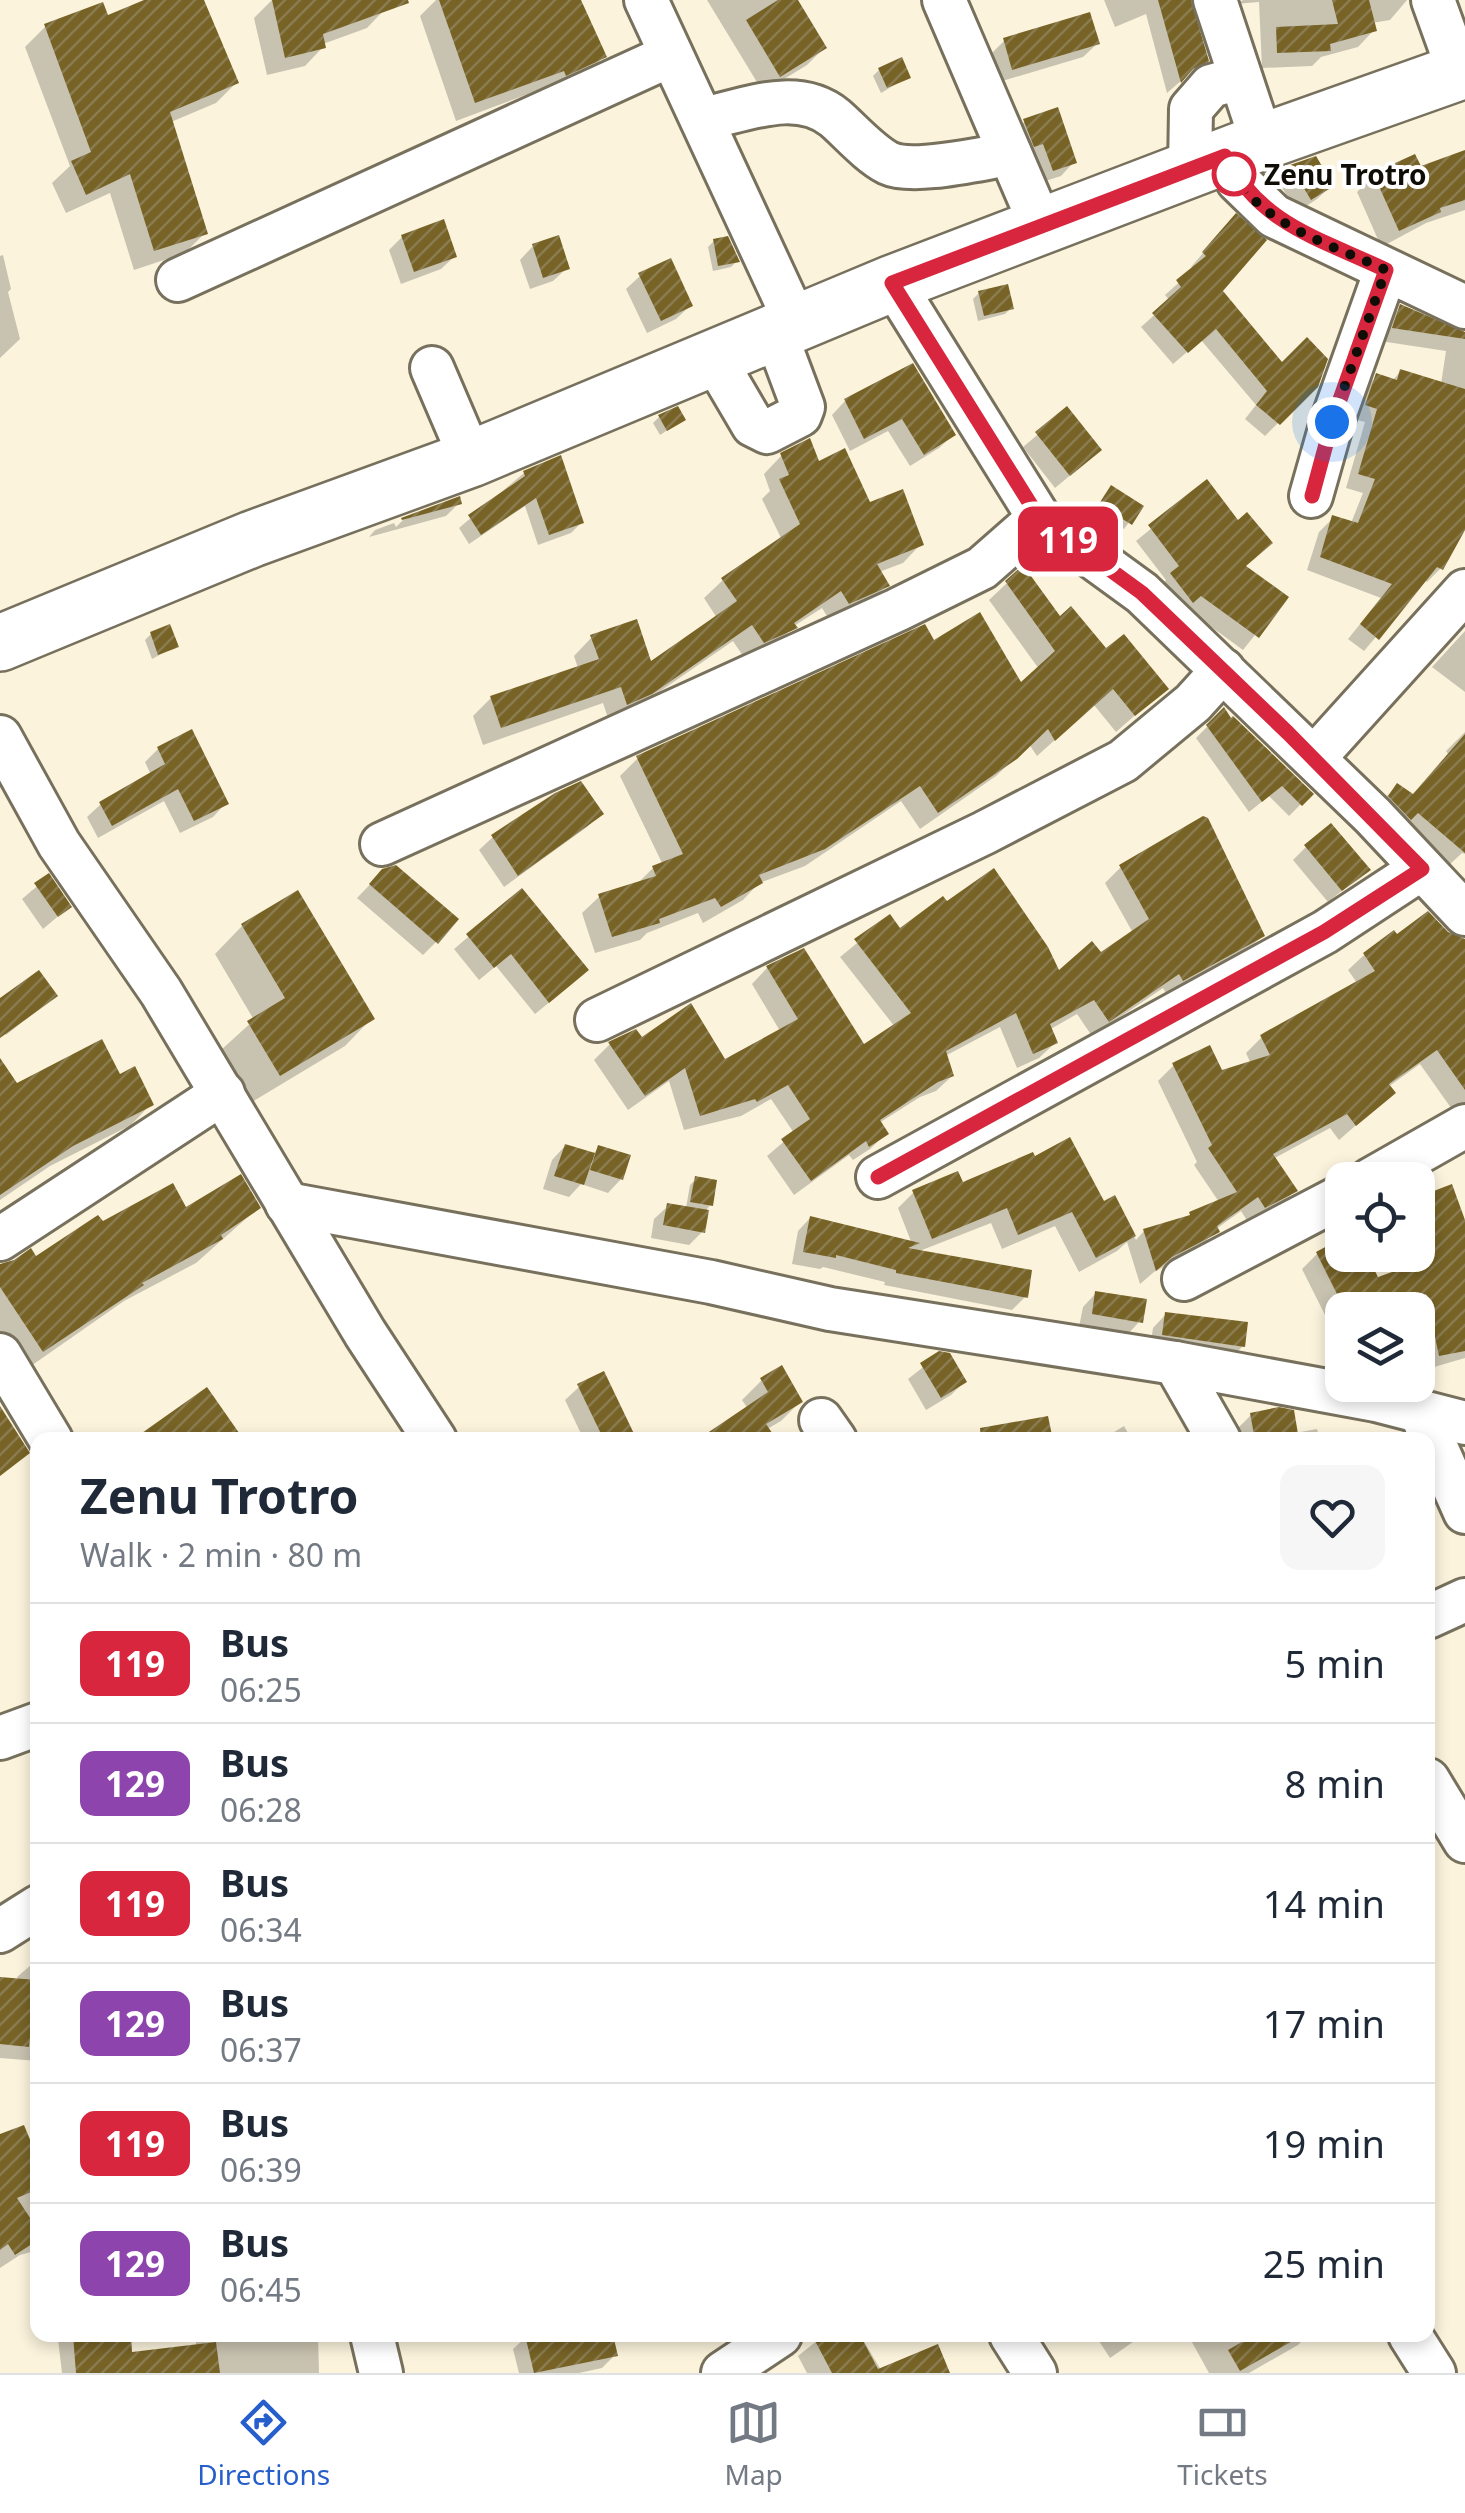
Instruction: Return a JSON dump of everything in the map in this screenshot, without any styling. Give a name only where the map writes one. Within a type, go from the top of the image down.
[{"type":"main road","points":[[0,643],[252,539],[472,458],[892,283],[1462,71]]},
{"type":"street","points":[[646,0],[702,119],[785,328],[803,407],[800,415],[767,432],[753,425],[713,358]]},
{"type":"street","points":[[944,0],[1042,228]]},
{"type":"street","points":[[1215,0],[1240,78],[1226,156]]},
{"type":"street","points":[[1433,0],[1462,71]]},
{"type":"street","points":[[178,280],[671,55]]},
{"type":"street","points":[[1240,78],[1211,86],[1190,108],[1226,156],[1238,180],[1274,216],[1465,307]]},
{"type":"street","points":[[702,119],[788,101],[807,102],[823,108],[889,164],[913,167],[1010,154]]},
{"type":"street","points":[[1312,496],[1332,422],[1386,270]]},
{"type":"street","points":[[892,283],[1039,518],[1142,593],[1314,758],[1465,914]]},
{"type":"street","points":[[432,368],[472,458]]},
{"type":"street","points":[[382,844],[982,568],[1039,518]]},
{"type":"street","points":[[1314,758],[1465,591]]},
{"type":"street","points":[[597,1020],[984,833],[1123,760],[1193,703],[1223,670]]},
{"type":"street","points":[[0,737],[60,844],[162,992],[286,1204],[431,1432]]},
{"type":"street","points":[[878,1177],[1324,932],[1422,869]]},
{"type":"street","points":[[0,1238],[223,1093]]},
{"type":"street","points":[[1402,1162],[1465,1126]]},
{"type":"street","points":[[286,1204],[711,1282],[848,1312],[1175,1363],[1376,1400],[1465,1424]]},
{"type":"street","points":[[1184,1279],[1325,1205]]},
{"type":"street","points":[[0,1355],[47,1432]]},
{"type":"street","points":[[1175,1363],[1214,1432]]},
{"type":"street","points":[[1420,1411],[1429,1432]]},
{"type":"street","points":[[1435,1445],[1465,1512]]},
{"type":"street","points":[[1435,1614],[1465,1600]]},
{"type":"street","points":[[0,1738],[30,1727]]},
{"type":"street","points":[[1435,1792],[1465,1841]]},
{"type":"street","points":[[374,2342],[382,2373]]},
{"type":"street","points":[[724,2373],[770,2342]]},
{"type":"street","points":[[1015,2342],[1035,2373]]},
{"type":"street","points":[[1414,2342],[1434,2373]]},
{"type":"building","points":[[144,0],[204,0],[239,83],[170,112],[208,234],[154,251],[130,174],[86,195],[71,161],[91,152],[44,24],[103,2],[108,15]]},
{"type":"building","points":[[272,0],[409,3],[323,34],[326,48],[285,58]]},
{"type":"building","points":[[439,0],[581,0],[607,57],[566,76],[564,71],[475,103]]},
{"type":"building","points":[[778,0],[798,0],[827,48],[780,77],[746,20]]},
{"type":"building","points":[[1158,0],[1191,0],[1209,61],[1193,69],[1181,83]]},
{"type":"building","points":[[1332,0],[1369,0],[1377,31],[1330,44],[1331,51],[1277,53],[1276,27],[1338,24]]},
{"type":"building","points":[[1090,12],[1100,44],[1012,70],[1003,38]]},
{"type":"building","points":[[902,57],[911,78],[887,88],[878,68]]},
{"type":"building","points":[[1058,107],[1077,163],[1053,171],[1043,144],[1034,147],[1023,119]]},
{"type":"building","points":[[1465,150],[1465,200],[1440,208],[1441,212],[1399,231],[1373,173],[1415,154],[1421,166]]},
{"type":"building","points":[[1316,156],[1334,186],[1311,200],[1290,165]]},
{"type":"building","points":[[1236,213],[1267,240],[1223,291],[1282,362],[1307,337],[1328,359],[1318,387],[1280,425],[1256,405],[1267,391],[1216,329],[1188,353],[1152,313],[1181,287],[1176,280],[1206,256],[1202,252]]},
{"type":"building","points":[[444,219],[457,257],[414,272],[401,235]]},
{"type":"building","points":[[559,235],[570,269],[543,278],[532,244]]},
{"type":"building","points":[[728,236],[740,262],[718,266],[713,239]]},
{"type":"building","points":[[671,258],[693,306],[661,321],[638,273]]},
{"type":"building","points":[[1008,284],[1014,309],[984,316],[978,291]]},
{"type":"building","points":[[1400,304],[1465,332],[1465,339],[1392,328]]},
{"type":"building","points":[[913,363],[956,435],[924,455],[902,419],[864,439],[844,399]]},
{"type":"building","points":[[1400,369],[1465,389],[1465,530],[1443,570],[1437,567],[1379,640],[1360,624],[1392,584],[1320,557],[1332,515],[1358,523],[1375,479],[1358,474],[1377,409],[1365,405],[1376,373],[1397,380]]},
{"type":"building","points":[[678,406],[686,420],[667,431],[658,415]]},
{"type":"building","points":[[1067,406],[1102,450],[1070,476],[1035,432]]},
{"type":"building","points":[[810,438],[819,461],[845,448],[870,502],[903,489],[924,545],[877,564],[890,586],[849,604],[841,591],[794,623],[798,628],[764,643],[752,625],[652,694],[627,705],[621,687],[501,728],[490,696],[599,659],[590,635],[637,619],[651,661],[737,601],[721,578],[800,524],[779,479],[789,475],[780,453]]},
{"type":"building","points":[[561,455],[584,523],[549,535],[536,498],[481,535],[468,515],[525,476],[523,471]]},
{"type":"building","points":[[1207,479],[1238,520],[1247,512],[1273,543],[1246,566],[1289,597],[1259,638],[1201,596],[1193,603],[1170,573],[1179,566],[1148,525]]},
{"type":"building","points":[[1111,485],[1144,506],[1132,525],[1099,504]]},
{"type":"building","points":[[460,496],[462,504],[401,518]]},
{"type":"building","points":[[1023,565],[1060,616],[1071,606],[1106,648],[1124,634],[1169,689],[1135,716],[1113,689],[1055,741],[1048,729],[1017,759],[938,813],[920,786],[825,849],[759,875],[763,883],[721,907],[715,898],[659,919],[660,923],[612,937],[598,894],[656,876],[652,866],[683,854],[636,756],[925,624],[934,640],[980,612],[1021,682],[1055,651],[1005,581]]},
{"type":"building","points":[[170,624],[179,647],[158,655],[150,632]]},
{"type":"building","points":[[1224,707],[1231,718],[1314,794],[1302,806],[1282,786],[1262,802],[1206,725]]},
{"type":"building","points":[[192,729],[229,804],[194,821],[178,789],[112,826],[99,802],[165,764],[157,747]]},
{"type":"building","points":[[1465,734],[1465,853],[1418,813],[1411,820],[1388,796],[1397,783],[1413,794]]},
{"type":"building","points":[[581,781],[604,814],[518,876],[491,835],[555,793]]},
{"type":"building","points":[[1203,816],[1208,818],[1265,936],[1183,981],[1179,974],[1109,1022],[1094,1000],[1050,1024],[1058,1043],[1033,1054],[1016,1013],[946,1051],[954,1076],[938,1082],[880,1120],[889,1134],[869,1147],[866,1141],[811,1181],[781,1139],[810,1119],[788,1085],[757,1102],[755,1099],[700,1116],[685,1068],[645,1096],[608,1042],[636,1029],[642,1037],[691,1003],[725,1059],[798,1019],[766,966],[804,948],[864,1044],[911,1013],[854,939],[890,914],[900,928],[943,896],[947,901],[994,868],[1048,947],[1059,970],[1092,941],[1101,952],[1149,919],[1119,865]]},
{"type":"building","points":[[1331,823],[1371,870],[1342,891],[1304,845]]},
{"type":"building","points":[[396,865],[459,919],[438,944],[369,884],[382,869]]},
{"type":"building","points":[[49,873],[72,907],[58,917],[34,883]]},
{"type":"building","points":[[522,888],[589,970],[549,1003],[511,954],[494,968],[466,934]]},
{"type":"building","points":[[298,890],[375,1019],[280,1076],[247,1021],[285,998],[241,924]]},
{"type":"building","points":[[1428,911],[1448,932],[1465,939],[1465,1090],[1437,1050],[1389,1084],[1396,1093],[1356,1126],[1347,1114],[1273,1154],[1298,1191],[1265,1208],[1258,1197],[1217,1226],[1220,1232],[1172,1257],[1156,1271],[1143,1229],[1190,1215],[1189,1212],[1237,1192],[1208,1148],[1212,1145],[1172,1063],[1210,1045],[1222,1070],[1270,1055],[1260,1035],[1375,971],[1363,953]]},
{"type":"building","points":[[39,970],[58,996],[0,1038],[0,998]]},
{"type":"building","points":[[102,1039],[120,1074],[135,1066],[154,1105],[73,1146],[0,1195],[0,1058],[17,1083]]},
{"type":"building","points":[[1070,1137],[1104,1201],[1115,1195],[1136,1236],[1096,1258],[1072,1212],[1018,1235],[1007,1208],[932,1239],[912,1190],[958,1171],[963,1182],[1033,1152],[1035,1156]]},
{"type":"building","points":[[565,1144],[595,1153],[584,1185],[554,1176]]},
{"type":"building","points":[[598,1145],[631,1155],[623,1180],[590,1170]]},
{"type":"building","points":[[241,1174],[261,1208],[221,1235],[223,1239],[142,1283],[43,1352],[0,1287],[0,1264],[31,1248],[36,1256],[98,1215],[103,1221],[173,1183],[186,1207]]},
{"type":"building","points":[[695,1176],[717,1180],[713,1206],[690,1202]]},
{"type":"building","points":[[1452,1184],[1465,1220],[1465,1351],[1439,1356],[1435,1292],[1336,1292],[1326,1272],[1376,1272],[1378,1277],[1392,1272],[1435,1272],[1435,1190]]},
{"type":"building","points":[[667,1203],[709,1210],[705,1233],[663,1225]]},
{"type":"building","points":[[810,1216],[920,1243],[908,1248],[1032,1270],[1028,1298],[896,1273],[836,1255],[803,1252]]},
{"type":"building","points":[[1325,1247],[1325,1270],[1316,1252]]},
{"type":"building","points":[[1095,1291],[1147,1299],[1143,1323],[1092,1314]]},
{"type":"building","points":[[1165,1312],[1248,1322],[1245,1347],[1162,1335]]},
{"type":"building","points":[[939,1351],[950,1353],[967,1382],[941,1398],[920,1363]]},
{"type":"building","points":[[782,1365],[803,1402],[766,1424],[772,1432],[709,1432],[768,1392],[760,1378]]},
{"type":"building","points":[[604,1371],[633,1432],[600,1432],[577,1384]]},
{"type":"building","points":[[207,1387],[238,1432],[143,1432]]},
{"type":"building","points":[[0,1406],[30,1453],[0,1476]]},
{"type":"building","points":[[1279,1407],[1294,1410],[1298,1432],[1254,1432],[1250,1413]]},
{"type":"building","points":[[1048,1416],[1051,1432],[980,1432],[980,1428]]},
{"type":"building","points":[[0,1977],[30,1980],[29,2047],[0,2044]]},
{"type":"building","points":[[24,2125],[30,2140],[30,2192],[17,2198],[30,2218],[30,2245],[15,2255],[8,2244],[0,2250],[0,2134]]},
{"type":"building","points":[[74,2342],[131,2342],[132,2352],[216,2342],[220,2373],[76,2373]]},
{"type":"building","points":[[527,2342],[615,2342],[618,2356],[534,2373]]},
{"type":"building","points":[[816,2342],[864,2342],[878,2369],[938,2344],[950,2373],[832,2373]]},
{"type":"building","points":[[1242,2342],[1291,2342],[1240,2371],[1228,2350]]},
{"type":"bus line","name":"119","points":[[878,1177],[1324,932],[1422,869],[1373,816],[1142,593],[1039,518],[892,283],[1225,156],[1238,180],[1274,216],[1386,270],[1332,422],[1312,496]]},
{"type":"place","name":"Zenu Trotro","points":[[1234,174]]},
{"type":"route","points":[[1234,174],[1256,202],[1274,216],[1386,270],[1332,422]]}]
